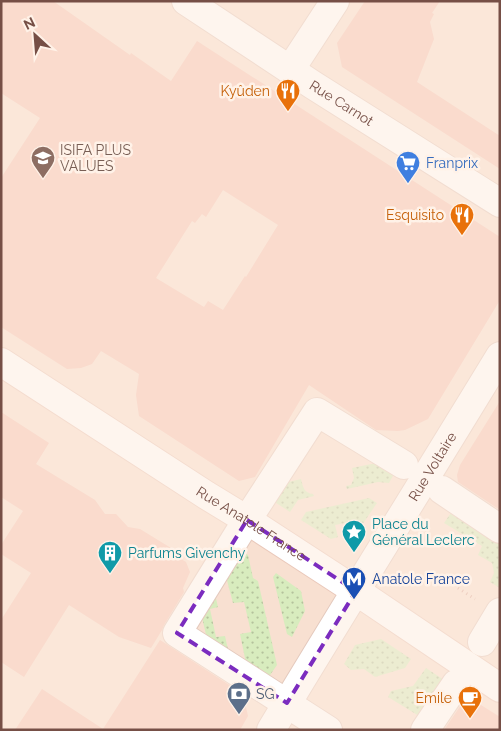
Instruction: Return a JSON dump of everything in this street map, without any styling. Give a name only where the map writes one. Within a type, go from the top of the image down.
[{"type":"street","name":"Rue Carnot","points":[[186,1],[290,70],[500,203]]},
{"type":"street","points":[[290,70],[335,1]]},
{"type":"street","name":"Rue Voltaire","points":[[271,730],[426,480],[500,356]]},
{"type":"street","name":"Rue Anatole France","points":[[1,362],[356,591],[500,688]]},
{"type":"street","points":[[328,730],[177,633],[317,412],[404,466]]},
{"type":"street","points":[[442,490],[500,529]]},
{"type":"street","points":[[482,642],[489,607]]},
{"type":"street","points":[[425,730],[456,684]]},
{"type":"path","points":[[458,588],[489,607]]},
{"type":"highlighted area","points":[[247,520],[356,591],[287,703],[177,633]]},
{"type":"shaded area","points":[[1,1],[500,1],[500,730],[1,730]]},
{"type":"green space","points":[[376,463],[394,474],[389,483],[378,482],[347,489],[346,486],[351,485],[354,478],[352,468]]},
{"type":"green space","points":[[301,479],[304,489],[314,496],[298,500],[290,512],[270,499],[280,484]]},
{"type":"green space","points":[[369,498],[377,503],[356,534],[351,522],[335,525],[338,537],[331,539],[301,520],[306,512]]},
{"type":"green space","points":[[453,510],[500,538],[500,588],[490,582],[494,573],[492,563],[478,555],[482,546],[444,523]]},
{"type":"green space","points":[[240,550],[248,555],[253,578],[258,581],[277,665],[268,678],[246,663],[240,634],[251,632],[244,602],[233,603],[225,573]]},
{"type":"green space","points":[[276,573],[301,591],[305,611],[292,637],[287,634],[273,577]]},
{"type":"green space","points":[[214,590],[218,607],[210,609],[216,637],[225,636],[229,654],[207,639],[201,613]]},
{"type":"green space","points":[[381,639],[411,659],[405,668],[375,677],[364,669],[351,670],[344,664],[355,645]]},
{"type":"green space","points":[[426,668],[444,680],[419,716],[388,697],[391,691],[413,686]]},
{"type":"building","points":[[1,1],[53,1],[171,81],[197,41],[500,237],[500,300],[428,419],[405,430],[376,430],[309,385],[255,477],[239,481],[139,416],[136,395],[139,374],[101,351],[92,364],[81,368],[67,369],[1,327],[1,178],[40,118],[1,93]],"holes":[[[223,190],[278,225],[223,310],[208,301],[204,307],[156,278],[192,221],[195,223],[202,214],[206,217]]]},
{"type":"building","points":[[365,1],[440,1],[432,13],[434,14],[430,22],[434,39],[417,82],[500,136],[500,169],[342,67],[337,43]]},
{"type":"building","points":[[500,401],[500,510],[458,482],[457,475],[460,465]]},
{"type":"building","name":"Parfums Givenchy","points":[[1,412],[49,443],[36,464],[95,500],[105,514],[116,514],[128,527],[140,529],[171,548],[173,554],[186,562],[190,572],[183,588],[184,592],[151,648],[119,637],[69,605],[24,677],[1,662],[1,620],[31,573],[1,554],[1,545],[23,511],[1,497]]},
{"type":"building","points":[[160,640],[243,694],[248,716],[240,730],[15,730],[42,689],[103,729]]},
{"type":"building","points":[[473,700],[500,717],[500,730],[444,730],[463,702]]},
{"type":"place","name":"Kyûden","points":[[288,112]]},
{"type":"place","name":"ISIFA PLUS VALUES","points":[[43,179]]},
{"type":"place","name":"Franprix","points":[[408,184]]},
{"type":"place","name":"Esquisito","points":[[462,236]]},
{"type":"place","name":"Place du Général Leclerc","points":[[354,553]]},
{"type":"place","name":"Parfums Givenchy","points":[[110,574]]},
{"type":"place","name":"Anatole France","points":[[354,600]]},
{"type":"place","name":"SG","points":[[239,715]]},
{"type":"place","name":"Emile","points":[[470,719]]}]
